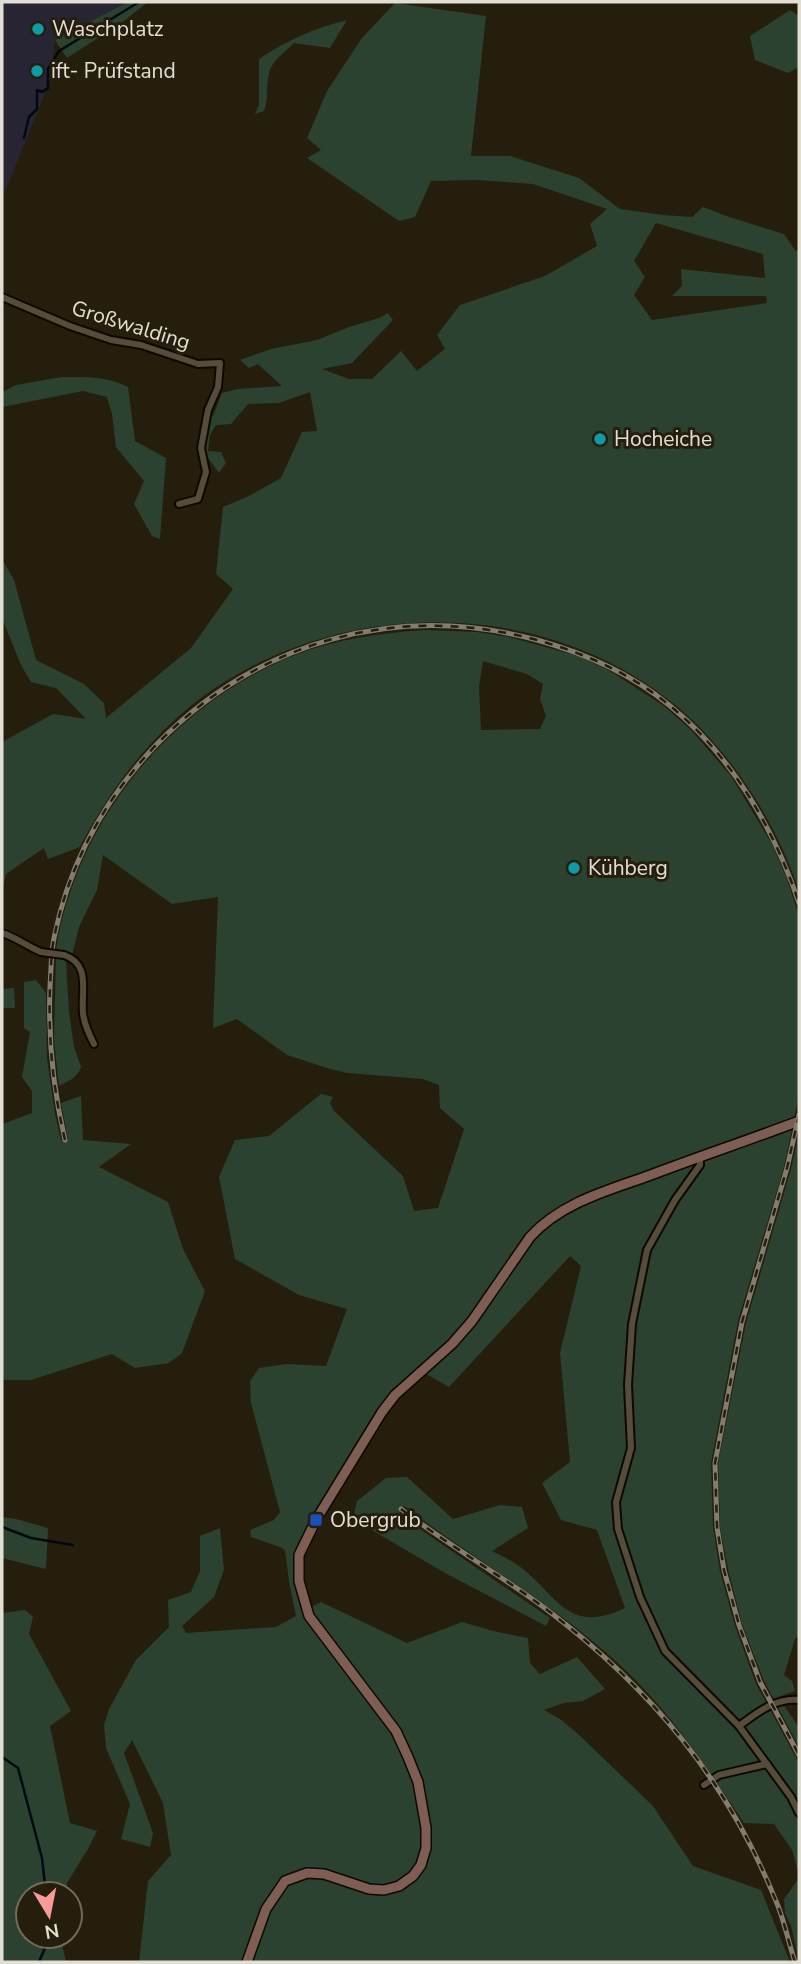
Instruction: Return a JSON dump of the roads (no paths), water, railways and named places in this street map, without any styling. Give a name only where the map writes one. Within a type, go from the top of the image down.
[{"type":"street","name":"Großwalding","points":[[2,297],[70,327],[111,340],[141,345],[198,365],[220,363],[218,387],[208,410],[201,448],[206,472],[198,499],[179,504]]},
{"type":"street","points":[[2,933],[41,952],[75,960],[82,971],[84,1022],[94,1044]]},
{"type":"street","points":[[247,1962],[266,1909],[285,1881],[307,1873],[324,1874],[369,1889],[384,1890],[399,1886],[413,1876],[421,1865],[426,1848],[426,1828],[418,1782],[396,1731],[309,1616],[299,1581],[299,1555],[316,1520],[382,1412],[395,1395],[452,1344],[472,1321],[530,1237],[561,1210],[799,1121]]},
{"type":"street","points":[[700,1157],[700,1165],[675,1200],[647,1250],[632,1324],[628,1385],[631,1448],[616,1502],[618,1528],[640,1597],[665,1651],[739,1726],[791,1797],[799,1813]]},
{"type":"street","points":[[739,1726],[761,1710],[788,1699],[799,1700]]},
{"type":"street","points":[[704,1785],[719,1775],[767,1764]]},
{"type":"waterway","points":[[24,138],[29,117],[37,109],[37,90],[42,92],[48,88],[48,69],[59,51],[139,2]]},
{"type":"waterway","points":[[2,1527],[31,1538],[73,1545]]},
{"type":"waterway","points":[[2,1757],[18,1768],[42,1858],[44,1880]]},
{"type":"waterway","points":[[39,1962],[44,1950]]},
{"type":"railway","points":[[65,1140],[54,1083],[51,1045],[52,956],[61,911],[79,858],[106,810],[138,765],[197,708],[239,679],[285,656],[332,639],[382,629],[433,626],[485,629],[555,645],[589,658],[639,683],[691,725],[731,770],[777,847],[799,903]]},
{"type":"railway","points":[[799,1115],[787,1168],[742,1322],[715,1463],[717,1527],[724,1570],[739,1625],[760,1682],[799,1755]]},
{"type":"railway","points":[[401,1509],[546,1609],[620,1672],[653,1705],[711,1779],[736,1819],[778,1906],[795,1962]]},
{"type":"place","name":"Waschplatz","points":[[38,29]]},
{"type":"place","name":"ift- Prüfstand","points":[[37,71]]},
{"type":"place","name":"Hocheiche","points":[[600,439]]},
{"type":"place","name":"Kühberg","points":[[574,868]]},
{"type":"place","name":"Obergrub","points":[[316,1520]]}]
